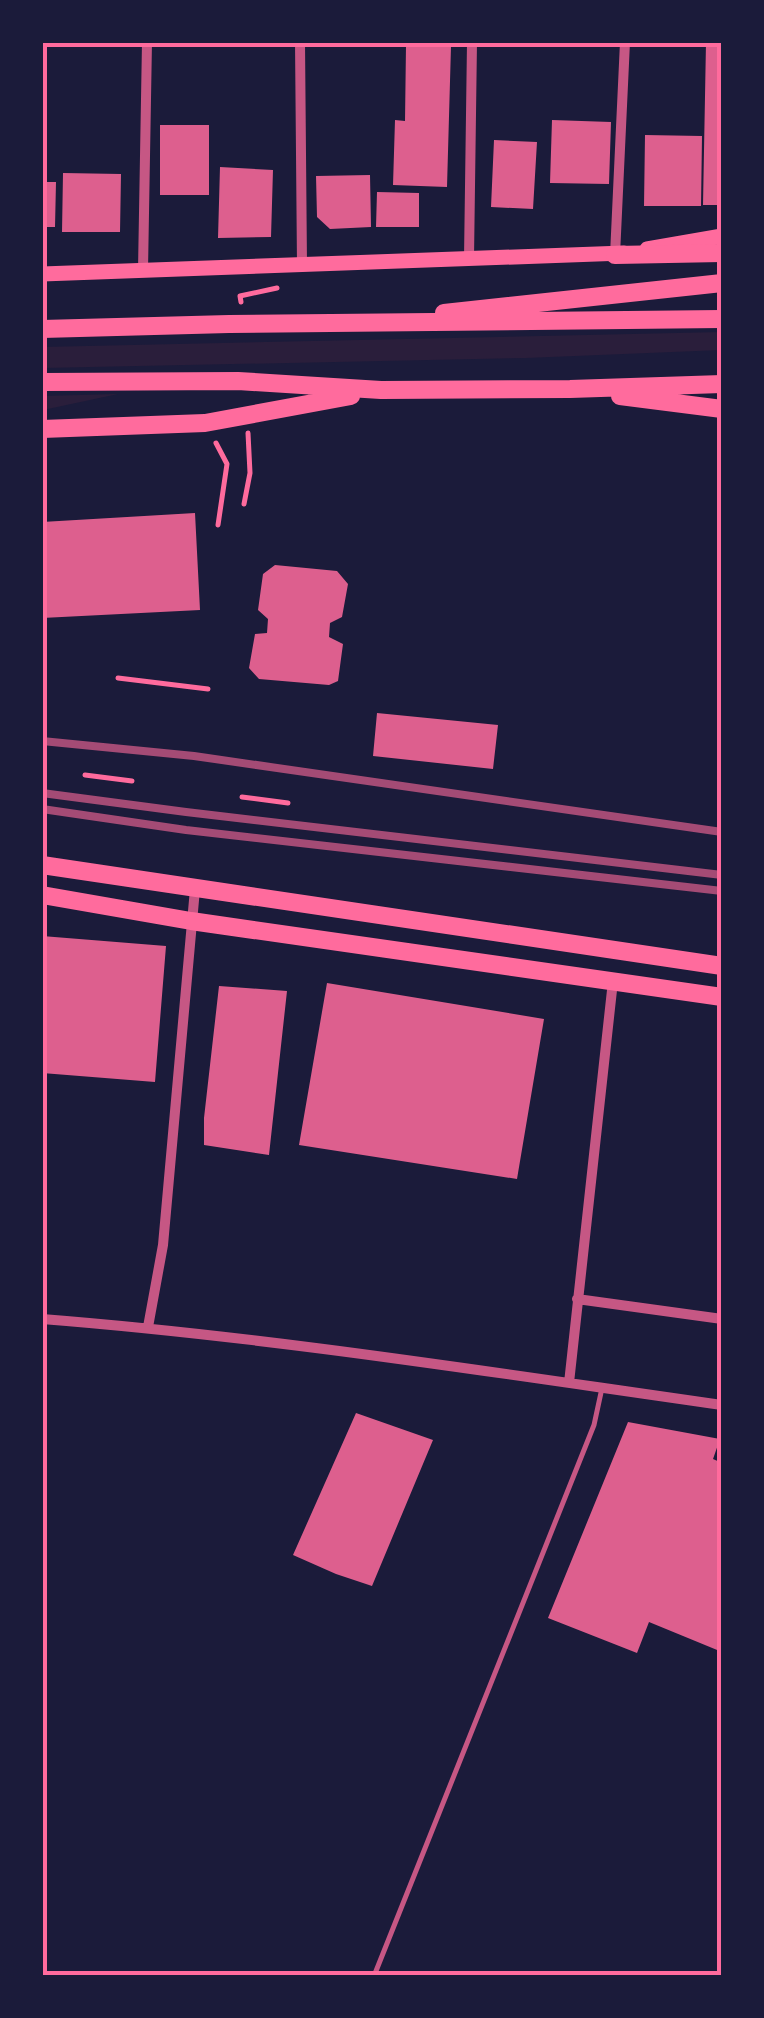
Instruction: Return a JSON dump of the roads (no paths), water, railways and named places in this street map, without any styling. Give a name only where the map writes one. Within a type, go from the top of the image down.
[{"type":"highway","points":[[615,255],[722,253]]},
{"type":"highway","points":[[340,324],[722,282]]},
{"type":"highway","points":[[42,329],[722,319]]},
{"type":"highway","points":[[42,382],[238,381],[381,390],[570,390],[722,384]]},
{"type":"highway","points":[[42,430],[205,422],[381,390]]},
{"type":"highway","points":[[570,390],[722,410]]},
{"type":"highway","points":[[42,866],[722,966]]},
{"type":"highway","points":[[42,894],[191,922],[722,997]]},
{"type":"main road","points":[[42,274],[615,255],[722,236]]},
{"type":"street","points":[[143,270],[147,42]]},
{"type":"street","points":[[300,42],[302,265]]},
{"type":"street","points":[[470,259],[472,42]]},
{"type":"street","points":[[615,255],[625,42]]},
{"type":"street","points":[[148,1327],[163,1246],[195,889]]},
{"type":"street","points":[[569,1383],[613,980]]},
{"type":"street","points":[[578,1298],[722,1319]]},
{"type":"street","points":[[42,1319],[148,1327],[722,1405]]},
{"type":"lane","points":[[374,1976],[594,1425],[602,1388]]},
{"type":"railway","points":[[42,741],[194,756],[722,832]]},
{"type":"railway","points":[[42,793],[722,875]]},
{"type":"railway","points":[[42,809],[186,830],[722,891]]}]
